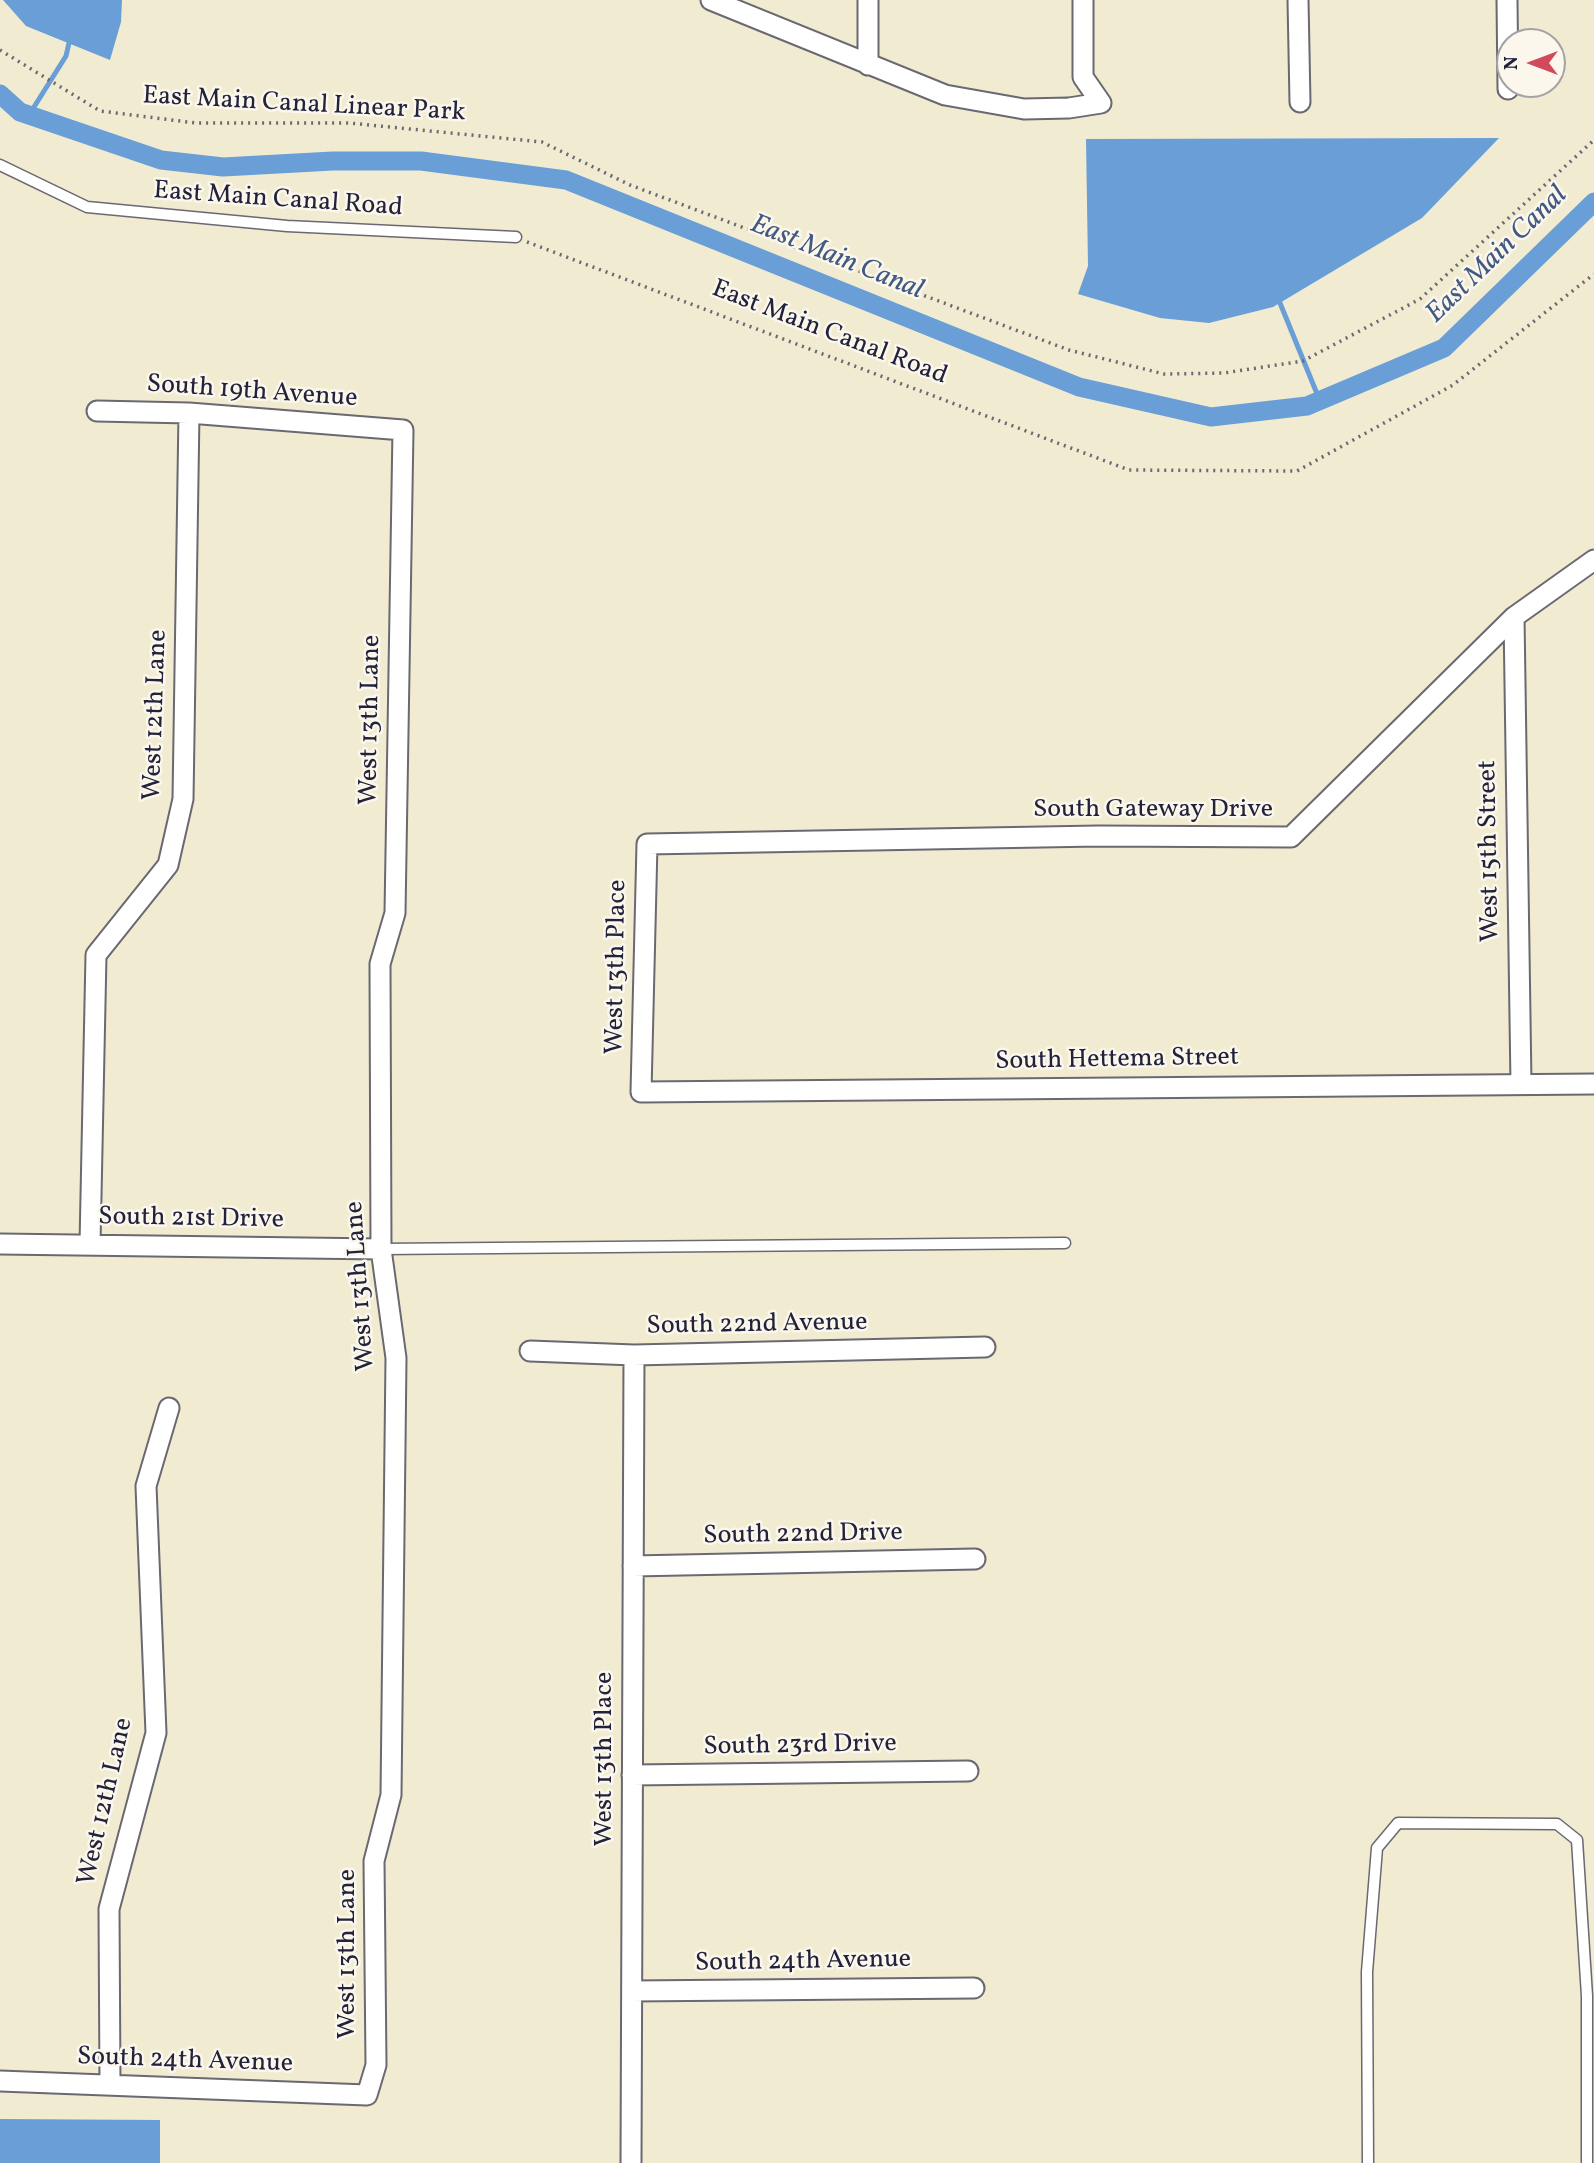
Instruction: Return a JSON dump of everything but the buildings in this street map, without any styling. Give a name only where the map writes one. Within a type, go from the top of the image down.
[{"type":"street","points":[[711,0],[946,95],[1024,109],[1069,108],[1101,103],[1083,77],[1083,0]]},
{"type":"street","points":[[868,0],[868,65]]},
{"type":"street","points":[[1298,0],[1300,102]]},
{"type":"street","points":[[1507,0],[1507,28]]},
{"type":"street","name":"South 19th Avenue","points":[[97,411],[189,413],[403,430]]},
{"type":"street","name":"West 12th Lane","points":[[90,1244],[96,955],[168,865],[183,799],[189,413]]},
{"type":"street","name":"West 13th Lane","points":[[368,2095],[376,2065],[374,1861],[391,1795],[396,1358],[381,1249],[380,964],[396,913],[403,430]]},
{"type":"street","name":"South Gateway Drive","points":[[647,844],[1098,836],[1291,837],[1514,617],[1594,560]]},
{"type":"street","name":"West 15th Street","points":[[1514,617],[1521,1084]]},
{"type":"street","name":"West 13th Place","points":[[641,1092],[647,844]]},
{"type":"street","name":"South Hettema Street","points":[[641,1092],[1594,1084]]},
{"type":"street","name":"South 21st Drive","points":[[0,1244],[381,1249]]},
{"type":"street","name":"South 22nd Avenue","points":[[530,1352],[634,1355],[985,1347]]},
{"type":"street","name":"West 13th Place","points":[[631,2163],[634,1355]]},
{"type":"street","name":"West 12th Lane","points":[[110,2084],[109,1909],[156,1733],[146,1486],[169,1408]]},
{"type":"street","name":"South 22nd Drive","points":[[633,1566],[975,1559]]},
{"type":"street","name":"South 23rd Drive","points":[[632,1775],[968,1771]]},
{"type":"street","name":"South 24th Avenue","points":[[632,1991],[974,1988]]},
{"type":"street","name":"South 24th Avenue","points":[[0,2081],[368,2095]]},
{"type":"lane","name":"East Main Canal Road","points":[[0,165],[88,208],[287,226],[516,237]]},
{"type":"lane","points":[[381,1249],[1065,1243]]},
{"type":"lane","points":[[1368,2163],[1367,1972],[1377,1848],[1398,1824],[1557,1824],[1577,1840],[1587,1996],[1587,2163]]},
{"type":"path","name":"East Main Canal Linear Park","points":[[0,50],[100,111],[196,123],[349,123],[542,142],[630,185],[1069,350],[1164,374],[1224,373],[1303,361],[1420,299],[1594,140]]},
{"type":"path","name":"East Main Canal Road","points":[[516,237],[1129,470],[1297,471],[1453,385],[1594,274]]},
{"type":"water","points":[[3,0],[122,0],[121,22],[110,60],[26,26]]},
{"type":"water","points":[[1499,138],[1422,218],[1273,307],[1209,323],[1160,318],[1078,294],[1088,266],[1086,139]]},
{"type":"water","points":[[0,2119],[160,2120],[160,2163],[0,2163]]},
{"type":"waterway","points":[[29,115],[66,56],[69,43]]},
{"type":"waterway","name":"East Main Canal","points":[[0,94],[20,112],[161,160],[223,167],[333,161],[421,161],[566,180],[1079,387],[1211,417],[1307,406],[1444,348],[1594,202]]},
{"type":"waterway","points":[[1280,303],[1320,401]]}]
